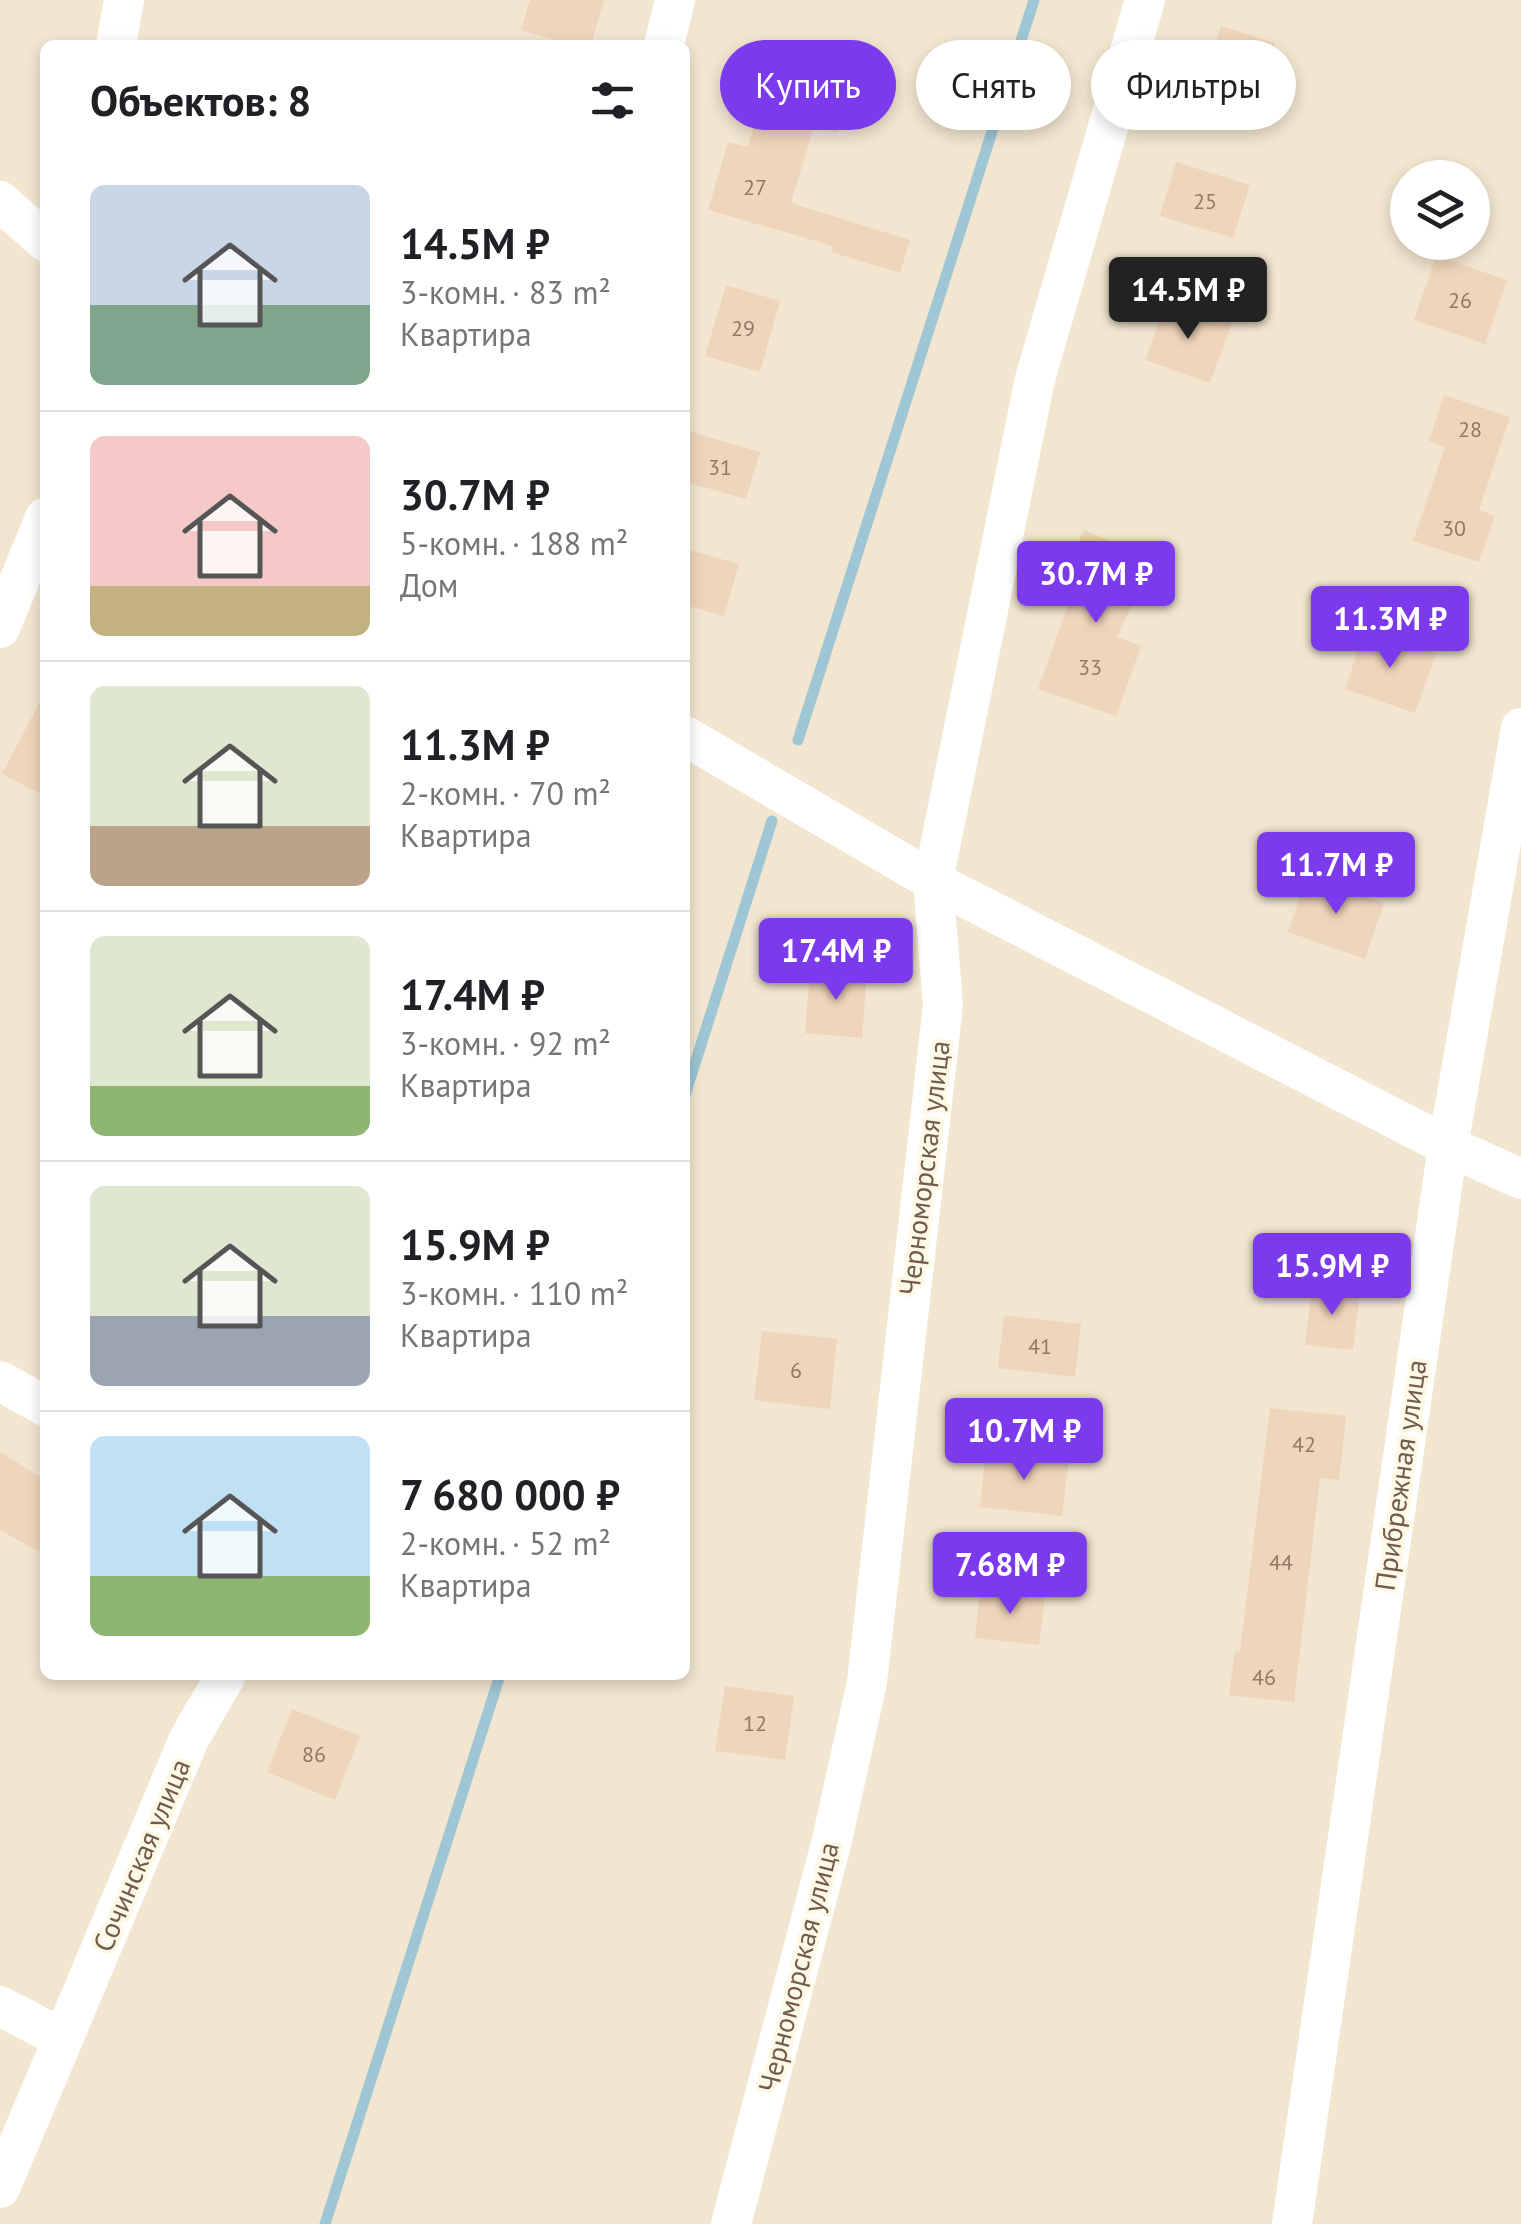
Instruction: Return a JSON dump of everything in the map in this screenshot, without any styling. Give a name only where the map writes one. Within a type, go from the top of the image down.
[{"type":"street","points":[[117,40],[124,0]]},
{"type":"street","points":[[665,40],[674,0]]},
{"type":"street","name":"Черноморская улица","points":[[731,2224],[832,1840],[867,1682],[943,1004],[933,880],[1035,379],[1145,0]]},
{"type":"street","points":[[0,201],[40,237]]},
{"type":"street","points":[[0,628],[40,530]]},
{"type":"street","name":"Прибрежная улица","points":[[1292,2224],[1448,1146],[1521,728]]},
{"type":"street","points":[[690,739],[933,880],[1448,1146],[1521,1179]]},
{"type":"street","points":[[0,1381],[40,1403]]},
{"type":"street","name":"Сочинская улица","points":[[0,2188],[189,1739],[223,1680]]},
{"type":"street","points":[[0,2006],[63,2040]]},
{"type":"shaded area","points":[[0,0],[1521,0],[1521,2224],[0,2224]]},
{"type":"building","points":[[530,0],[604,0],[592,40],[556,40],[521,30]]},
{"type":"building","points":[[1221,26],[1265,40],[1217,40]]},
{"type":"building","points":[[753,130],[813,130],[791,203],[910,240],[900,273],[831,252],[833,246],[708,210],[728,142],[748,147]]},
{"type":"building","points":[[1176,162],[1250,185],[1233,238],[1160,216]]},
{"type":"building","points":[[1435,260],[1448,260],[1507,280],[1485,344],[1414,320]]},
{"type":"building","points":[[726,285],[780,301],[760,372],[705,356]]},
{"type":"building","points":[[1167,300],[1232,323],[1210,383],[1145,360]]},
{"type":"building","points":[[1444,395],[1510,417],[1479,510],[1495,516],[1479,562],[1413,541],[1445,447],[1429,441]]},
{"type":"building","points":[[690,431],[760,452],[746,499],[690,483]]},
{"type":"building","points":[[1084,530],[1152,560],[1117,637],[1141,646],[1116,716],[1038,689],[1076,583],[1063,577]]},
{"type":"building","points":[[690,550],[739,564],[724,616],[690,606]]},
{"type":"building","points":[[1365,629],[1436,654],[1415,713],[1345,689]]},
{"type":"building","points":[[40,702],[40,793],[2,774]]},
{"type":"building","points":[[1307,876],[1384,903],[1365,959],[1288,932]]},
{"type":"building","points":[[810,968],[867,973],[862,1038],[805,1033]]},
{"type":"building","points":[[1312,1286],[1360,1291],[1353,1350],[1305,1345]]},
{"type":"building","points":[[1004,1315],[1081,1324],[1075,1377],[998,1368]]},
{"type":"building","points":[[762,1331],[837,1339],[830,1409],[754,1400]]},
{"type":"building","points":[[1270,1408],[1346,1416],[1339,1480],[1320,1478],[1294,1702],[1229,1695],[1235,1651],[1240,1652]]},
{"type":"building","points":[[986,1450],[1069,1459],[1062,1516],[980,1507]]},
{"type":"building","points":[[0,1452],[40,1477],[40,1552],[0,1530]]},
{"type":"building","points":[[980,1589],[1045,1597],[1039,1645],[975,1638]]},
{"type":"building","points":[[725,1686],[794,1696],[785,1760],[715,1751]]},
{"type":"building","points":[[292,1709],[360,1736],[335,1800],[267,1772]]},
{"type":"waterway","points":[[798,740],[1034,0]]},
{"type":"waterway","points":[[690,1079],[772,821]]},
{"type":"waterway","points":[[325,2224],[498,1680]]}]
